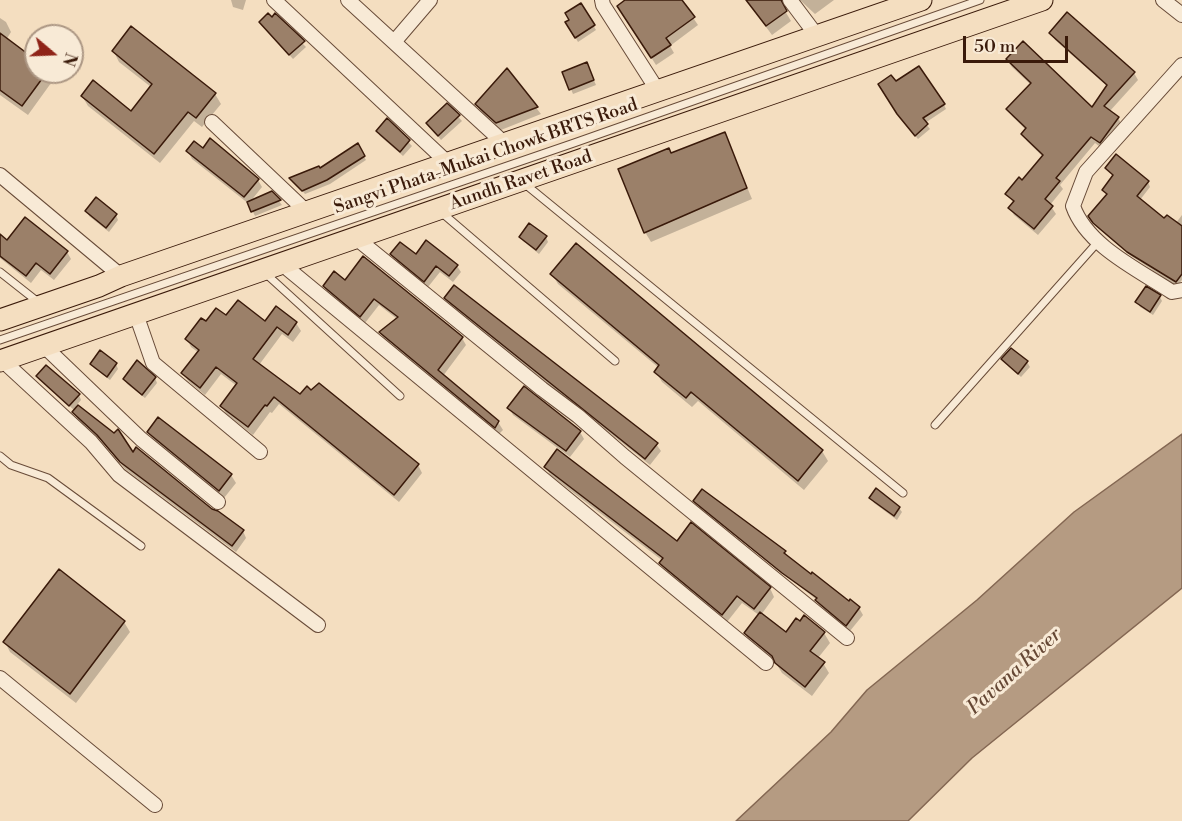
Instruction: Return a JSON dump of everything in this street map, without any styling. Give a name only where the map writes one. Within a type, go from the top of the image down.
[{"type":"main road","name":"Aundh Ravet Road","points":[[1,354],[44,346],[1042,0]]},
{"type":"main road","points":[[0,320],[915,1]]},
{"type":"street","points":[[274,0],[449,164]]},
{"type":"street","points":[[348,0],[505,144]]},
{"type":"street","points":[[394,42],[430,0]]},
{"type":"street","points":[[602,0],[658,91]]},
{"type":"street","points":[[790,0],[817,36]]},
{"type":"street","points":[[1163,0],[1182,15]]},
{"type":"street","points":[[1182,65],[1086,172],[1073,206],[1077,216],[1097,243],[1172,292],[1182,290]]},
{"type":"street","points":[[212,122],[308,213]]},
{"type":"street","points":[[0,175],[121,276]]},
{"type":"street","points":[[356,238],[578,416],[847,638]]},
{"type":"street","points":[[272,267],[766,663]]},
{"type":"street","points":[[136,314],[153,363],[260,453]]},
{"type":"street","points":[[44,346],[141,439],[218,502]]},
{"type":"street","points":[[1,354],[91,442],[119,475],[318,625]]},
{"type":"street","points":[[0,678],[155,805]]},
{"type":"lane","name":"Sangvi Phata-Mukai Chowk BRTS Road","points":[[1,354],[574,143],[980,0]]},
{"type":"lane","points":[[520,181],[903,493]]},
{"type":"lane","points":[[438,209],[615,361]]},
{"type":"lane","points":[[935,425],[1097,243]]},
{"type":"lane","points":[[272,267],[400,396]]},
{"type":"lane","points":[[0,272],[42,306]]},
{"type":"lane","points":[[0,456],[11,465],[48,477],[141,546]]},
{"type":"water","name":"Pavana River","points":[[1182,434],[1182,588],[972,758],[908,821],[736,821],[831,732],[867,690],[977,600],[1074,512]]},
{"type":"building","points":[[625,0],[682,0],[695,17],[666,38],[671,45],[651,58],[617,6]]},
{"type":"building","points":[[746,0],[781,0],[787,11],[766,26]]},
{"type":"building","points":[[581,3],[595,25],[575,38],[565,22],[569,20],[565,13]]},
{"type":"building","points":[[1067,12],[1135,72],[1104,106],[1119,117],[1100,143],[1091,137],[1056,178],[1060,181],[1045,199],[1053,206],[1034,229],[1008,208],[1014,201],[1005,194],[1019,177],[1022,180],[1043,155],[1021,134],[1026,128],[1006,109],[1031,83],[1006,59],[1023,41],[1092,107],[1107,85],[1049,33]]},
{"type":"building","points":[[268,13],[272,17],[275,13],[305,41],[289,55],[259,22]]},
{"type":"building","points":[[131,26],[216,93],[196,118],[188,112],[154,154],[81,96],[93,80],[131,111],[152,84],[112,51]]},
{"type":"building","points":[[0,33],[24,51],[24,84],[38,84],[22,106],[0,90]]},
{"type":"building","points":[[587,62],[594,80],[569,90],[562,72]]},
{"type":"building","points":[[919,66],[945,104],[923,118],[928,124],[915,136],[897,114],[878,84],[891,75],[896,81]]},
{"type":"building","points":[[507,68],[538,107],[496,123],[475,104]]},
{"type":"building","points":[[447,103],[460,115],[438,136],[426,123]]},
{"type":"building","points":[[387,118],[410,140],[400,152],[376,131]]},
{"type":"building","points":[[725,132],[747,188],[644,233],[618,169],[669,148],[671,153]]},
{"type":"building","points":[[210,138],[259,179],[244,197],[186,151],[194,141],[203,148]]},
{"type":"building","points":[[358,143],[365,156],[327,180],[302,191],[289,178],[319,166],[320,168]]},
{"type":"building","points":[[1116,154],[1149,181],[1137,196],[1164,218],[1167,215],[1182,226],[1182,274],[1176,282],[1127,252],[1088,216],[1107,194],[1102,190],[1113,175],[1105,168]]},
{"type":"building","points":[[272,191],[281,200],[251,212],[247,202]]},
{"type":"building","points":[[96,197],[117,214],[106,228],[85,211]]},
{"type":"building","points":[[25,217],[68,251],[50,274],[36,263],[26,276],[0,256],[0,234],[7,240]]},
{"type":"building","points":[[529,223],[547,236],[536,250],[519,237]]},
{"type":"building","points":[[426,240],[458,265],[449,276],[436,266],[424,282],[390,254],[400,242],[416,254]]},
{"type":"building","points":[[576,243],[823,450],[798,481],[691,392],[686,398],[654,372],[659,365],[550,274]]},
{"type":"building","points":[[363,256],[463,337],[438,370],[499,421],[495,428],[379,332],[398,317],[374,299],[360,317],[323,286],[334,271],[345,280]]},
{"type":"building","points":[[454,285],[658,443],[645,459],[444,298]]},
{"type":"building","points":[[1146,286],[1161,295],[1150,312],[1135,302]]},
{"type":"building","points":[[238,300],[265,321],[276,306],[297,322],[288,335],[277,327],[253,359],[300,394],[307,386],[311,390],[319,383],[419,464],[394,495],[274,397],[248,427],[220,406],[237,383],[216,367],[200,388],[181,373],[199,350],[185,339],[201,318],[206,321],[216,308],[226,315]]},
{"type":"building","points":[[1011,348],[1028,361],[1018,374],[1001,359]]},
{"type":"building","points":[[100,350],[117,363],[107,377],[90,364]]},
{"type":"building","points":[[137,360],[156,377],[142,395],[123,379]]},
{"type":"building","points":[[46,365],[80,394],[69,406],[36,376]]},
{"type":"building","points":[[524,386],[581,431],[566,451],[507,408]]},
{"type":"building","points":[[78,405],[114,433],[118,429],[133,452],[136,447],[212,509],[244,530],[232,546],[120,462],[97,435],[72,412]]},
{"type":"building","points":[[158,417],[232,474],[219,491],[147,432]]},
{"type":"building","points":[[557,449],[677,541],[691,522],[771,587],[754,609],[737,596],[722,615],[659,563],[663,558],[544,467]]},
{"type":"building","points":[[876,488],[900,507],[894,516],[869,498]]},
{"type":"building","points":[[702,489],[786,551],[784,553],[811,574],[812,572],[860,607],[846,626],[815,600],[817,598],[782,573],[693,501]]},
{"type":"building","points":[[59,569],[125,621],[70,694],[3,642]]},
{"type":"building","points":[[760,612],[786,632],[796,618],[800,621],[804,615],[825,632],[810,651],[825,662],[805,687],[775,663],[772,656],[744,633]]}]
